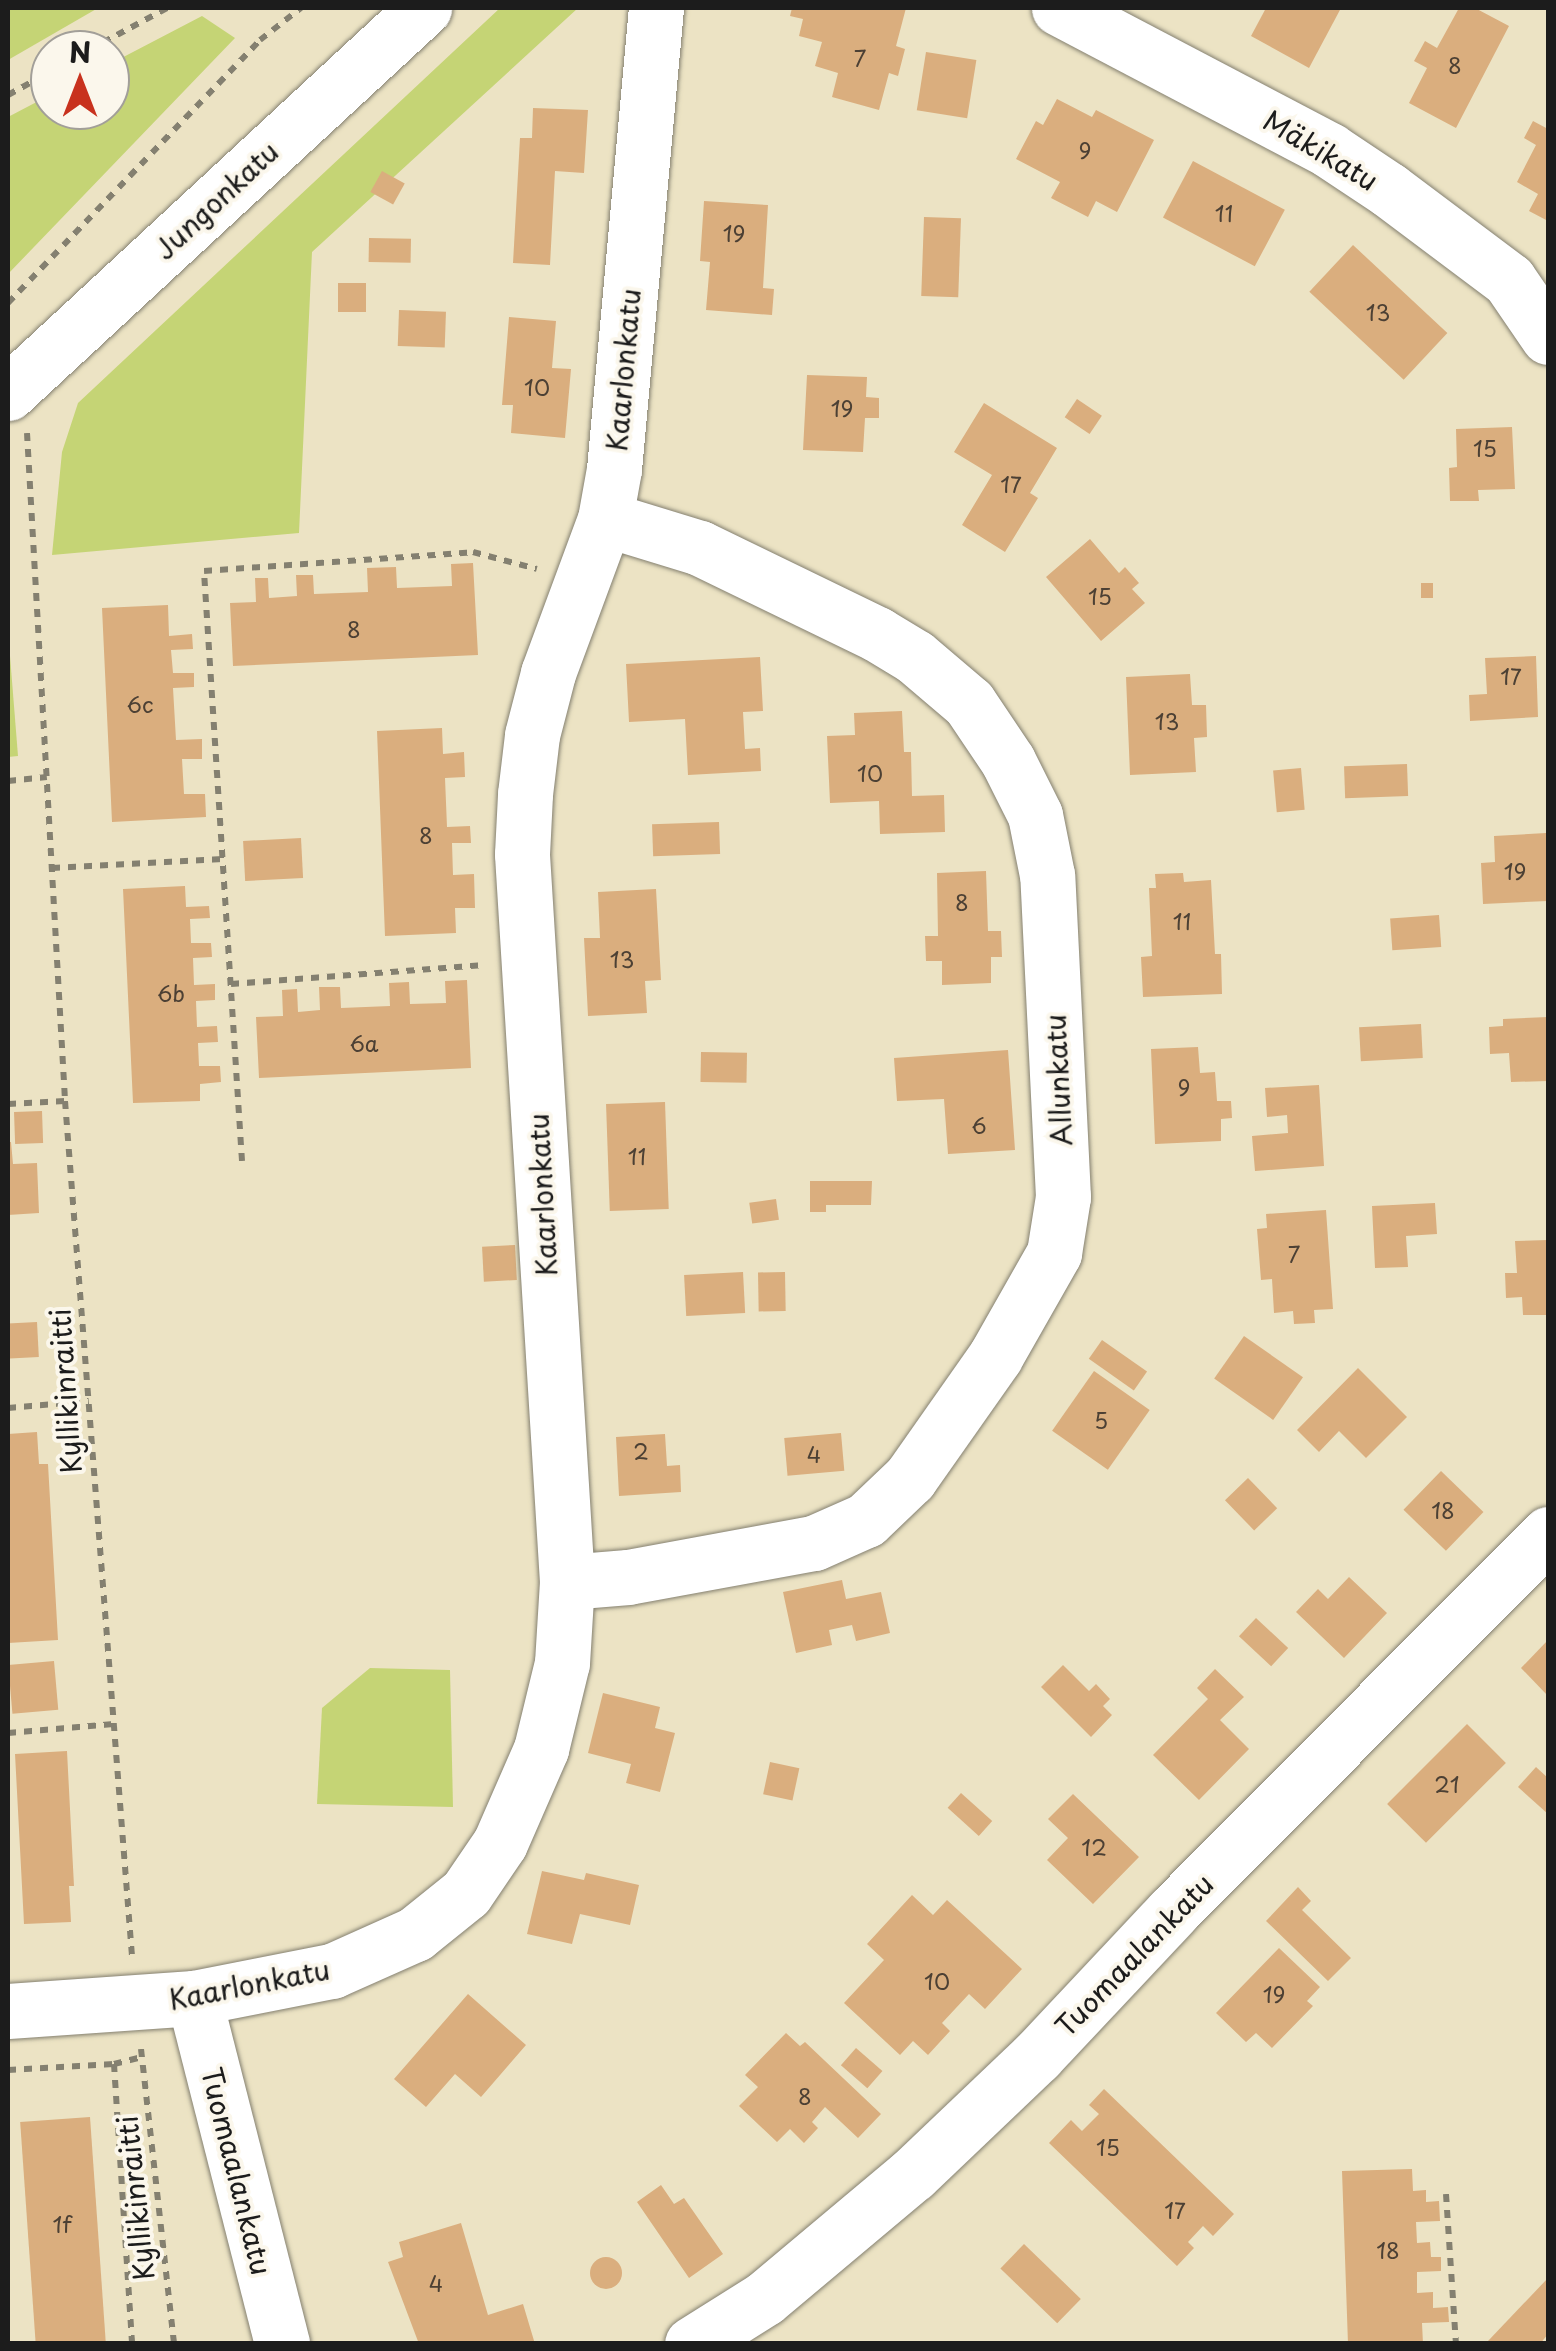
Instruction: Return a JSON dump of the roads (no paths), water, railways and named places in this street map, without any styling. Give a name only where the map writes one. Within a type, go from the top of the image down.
[{"type":"street","name":"Jungonkatu","points":[[17,412],[424,8]]},
{"type":"street","name":"Kaarlonkatu","points":[[8,2011],[139,2030],[194,1998],[332,1970],[415,1934],[466,1893],[500,1843],[541,1749],[562,1663],[567,1582],[522,854],[532,735],[548,673],[605,519],[614,469],[656,8]]},
{"type":"street","name":"Mäkikatu","points":[[1060,8],[1329,150],[1389,190],[1509,280],[1548,337]]},
{"type":"street","name":"Allunkatu","points":[[567,1582],[628,1577],[814,1543],[866,1520],[910,1478],[994,1357],[1054,1253],[1063,1197],[1048,875],[1034,815],[1008,761],[969,703],[914,657],[878,634],[700,548],[605,519]]},
{"type":"street","name":"Tuomaalankatu","points":[[692,2344],[765,2298],[914,2174],[1037,2056],[1172,1912],[1311,1778],[1548,1534]]},
{"type":"street","name":"Tuomaalankatu","points":[[194,1998],[282,2344]]}]
